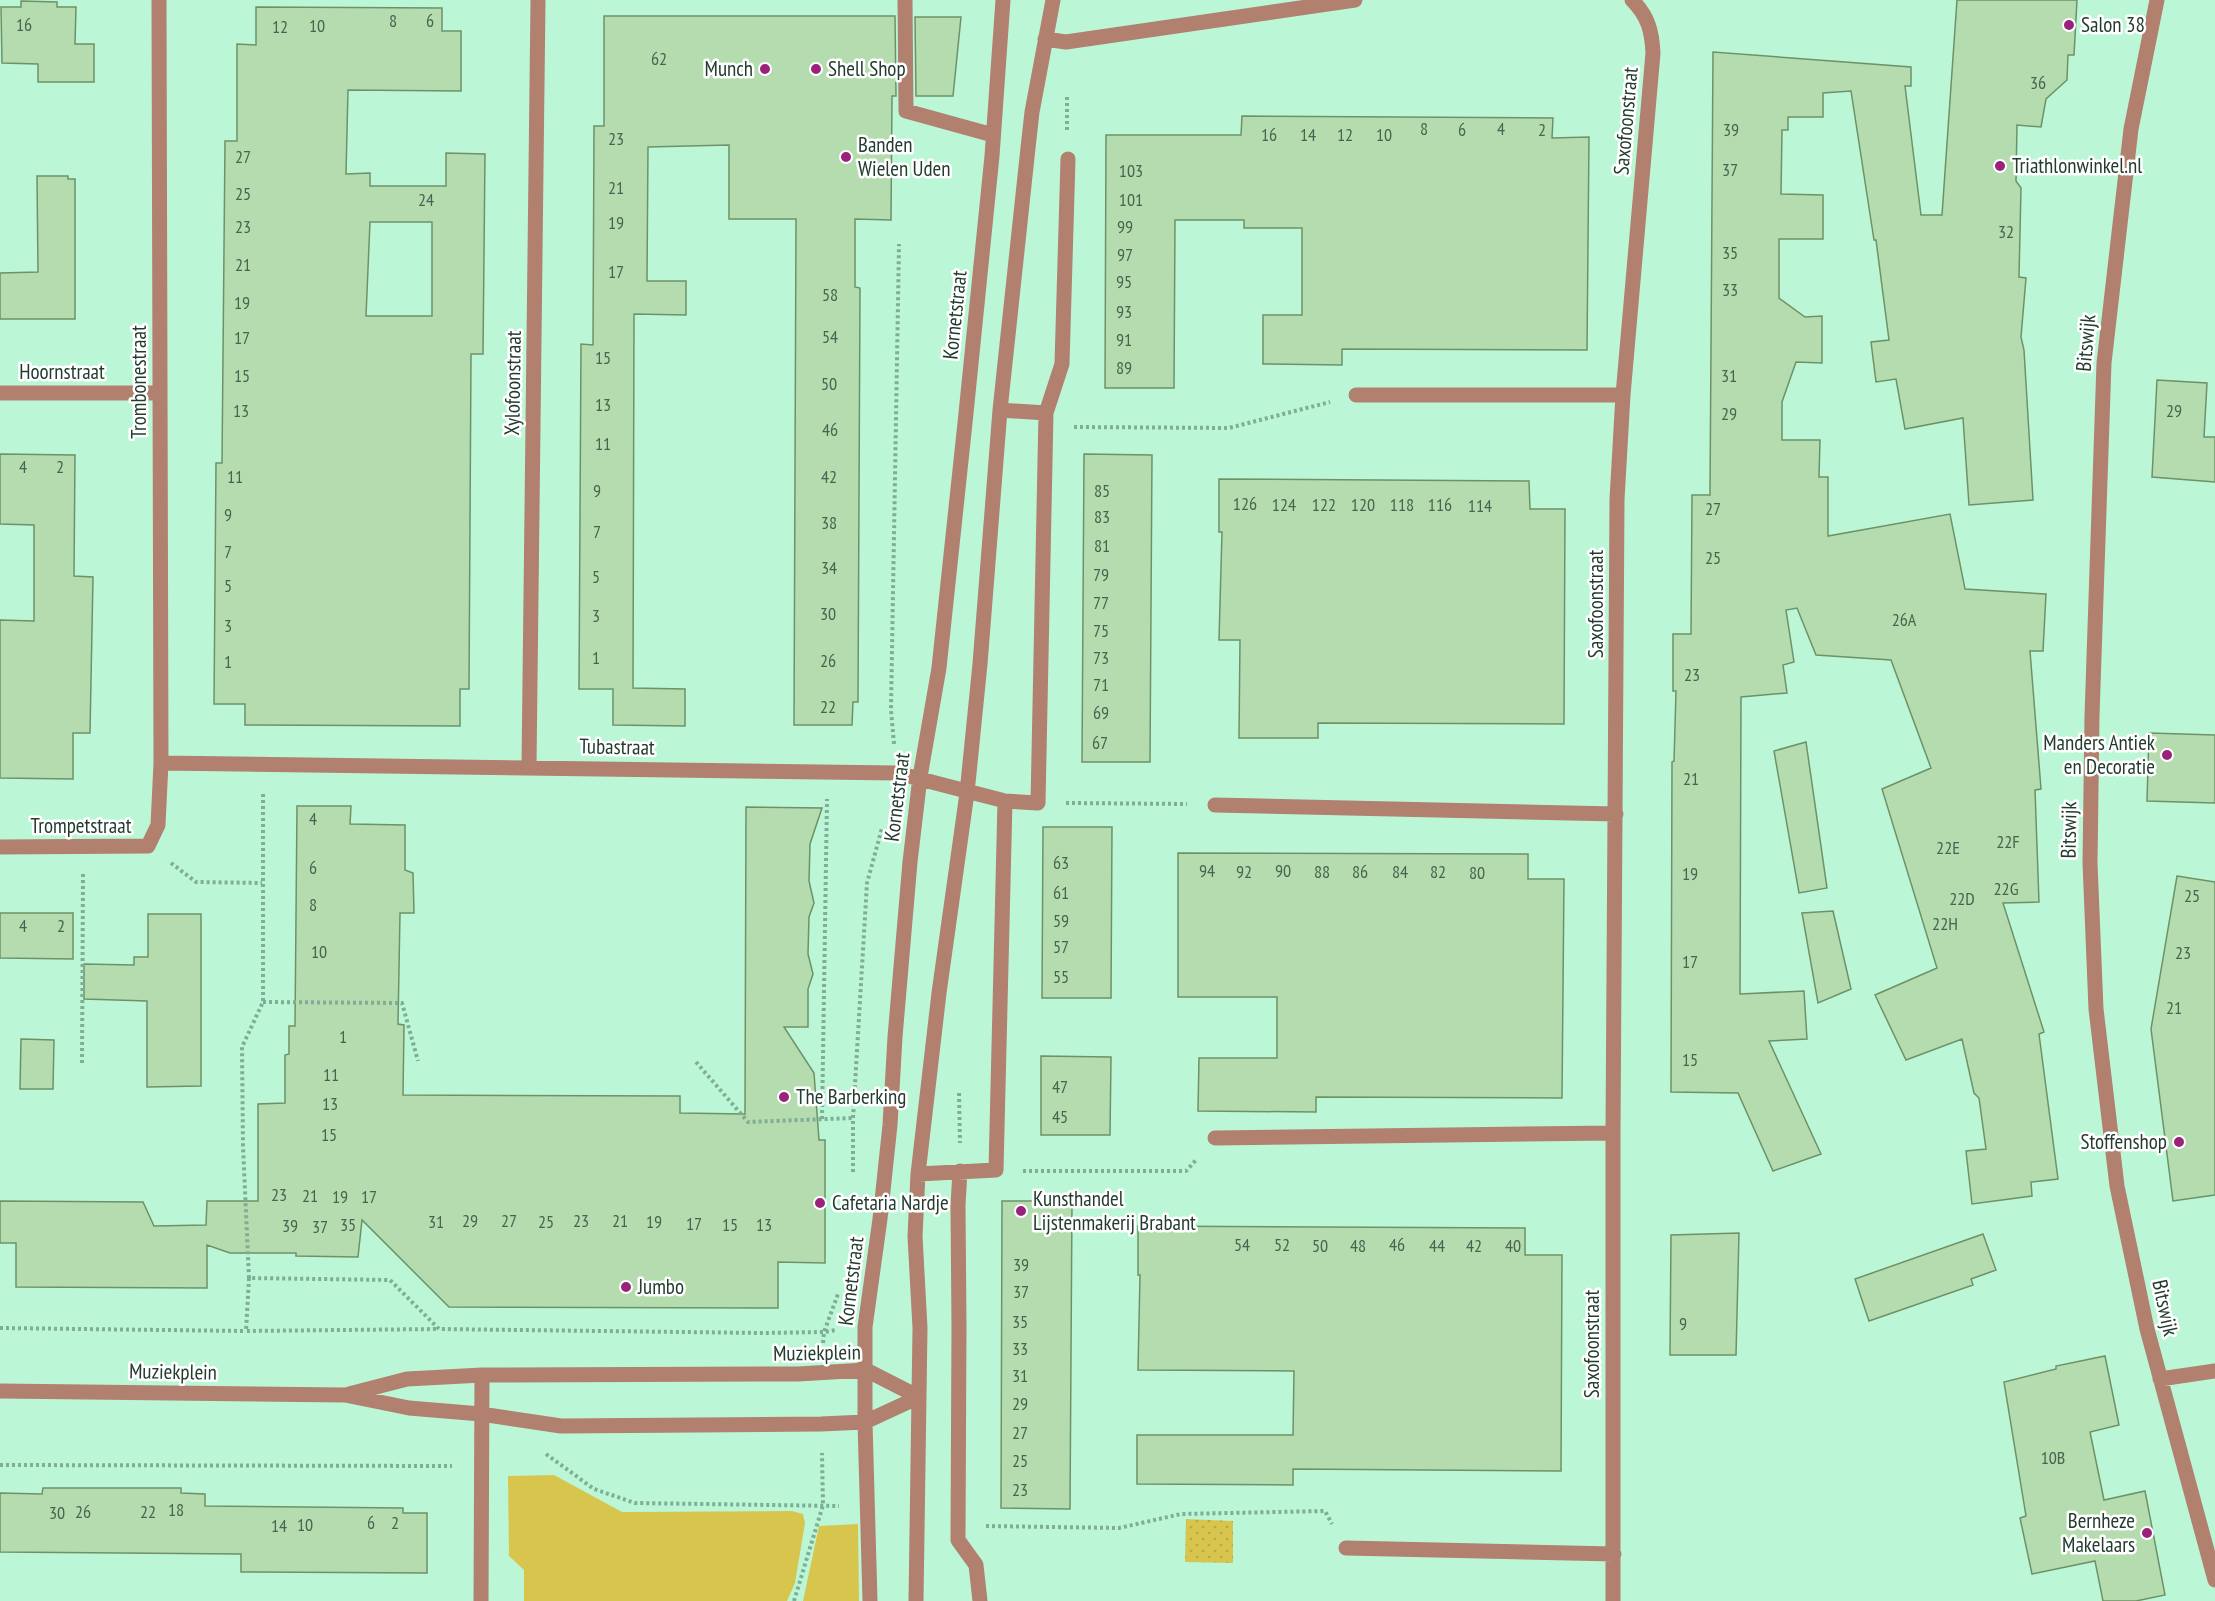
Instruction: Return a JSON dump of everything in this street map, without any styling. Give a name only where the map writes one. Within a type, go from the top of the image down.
[{"type":"street","name":"Trombonestraat","points":[[159,0],[161,763]]},
{"type":"street","name":"Xylofoonstraat","points":[[529,766],[538,0]]},
{"type":"street","points":[[905,0],[906,111],[993,135]]},
{"type":"street","name":"Kornetstraat","points":[[870,1601],[865,1327],[886,1160],[904,928],[920,777],[939,668],[993,135],[1003,0]]},
{"type":"street","points":[[916,1601],[920,1328],[915,1236],[918,1174],[939,993],[967,793],[980,664],[1000,410],[1029,139],[1053,0]]},
{"type":"street","points":[[1046,39],[1066,42],[1354,0]]},
{"type":"street","name":"Saxofoonstraat","points":[[1613,1601],[1617,499],[1623,395],[1653,53],[1652,33],[1641,9],[1632,0]]},
{"type":"street","name":"Bitswijk","points":[[2157,0],[2131,129],[2104,363],[2092,716],[2090,863],[2096,1009],[2117,1186],[2147,1329],[2215,1580]]},
{"type":"street","points":[[967,793],[1005,801],[1038,804],[1046,419],[1062,364],[1068,159]]},
{"type":"street","name":"Hoornstraat","points":[[0,393],[160,393]]},
{"type":"street","points":[[1356,395],[1623,395]]},
{"type":"street","points":[[1000,410],[1046,419]]},
{"type":"street","name":"Tubastraat","points":[[161,763],[529,766],[897,773],[920,777],[967,793]]},
{"type":"street","name":"Trompetstraat","points":[[0,847],[148,846],[158,825],[161,763]]},
{"type":"street","points":[[918,1174],[996,1170],[1005,801]]},
{"type":"street","points":[[1215,805],[1616,814]]},
{"type":"street","points":[[1215,1138],[1613,1133]]},
{"type":"street","points":[[960,1171],[958,1205],[958,1540],[976,1565],[980,1601]]},
{"type":"street","name":"Muziekplein","points":[[345,1395],[407,1379],[482,1375],[798,1374],[866,1370],[919,1397]]},
{"type":"street","points":[[2160,1379],[2215,1371]]},
{"type":"street","points":[[481,1601],[482,1375]]},
{"type":"street","name":"Muziekplein","points":[[0,1391],[345,1395],[409,1408],[482,1414],[561,1426],[865,1422],[919,1397]]},
{"type":"street","points":[[1346,1548],[1614,1554]]},
{"type":"path","points":[[1066,42],[1068,159]]},
{"type":"path","points":[[897,773],[891,710],[899,244]]},
{"type":"path","points":[[1046,419],[1229,428],[1356,395]]},
{"type":"path","points":[[246,1331],[249,1278],[243,1146],[242,1047],[263,1002],[264,764]]},
{"type":"path","points":[[822,1119],[828,771]]},
{"type":"path","points":[[1038,804],[1215,805]]},
{"type":"path","points":[[148,846],[196,882],[262,883]]},
{"type":"path","points":[[82,1063],[83,847]]},
{"type":"path","points":[[263,1002],[402,1002],[418,1061]]},
{"type":"path","points":[[696,1062],[748,1122],[853,1118]]},
{"type":"path","points":[[996,1170],[1186,1171],[1215,1138]]},
{"type":"path","points":[[249,1278],[390,1280],[440,1329]]},
{"type":"path","points":[[0,1328],[246,1331],[440,1329],[824,1332]]},
{"type":"path","points":[[541,1451],[594,1489],[635,1503],[823,1505],[794,1601]]},
{"type":"path","points":[[0,1465],[482,1466]]},
{"type":"path","points":[[958,1526],[1119,1528],[1181,1514],[1325,1511],[1346,1548]]},
{"type":"shaded area","points":[[554,1475],[622,1512],[792,1511],[803,1514],[805,1523],[795,1583],[787,1601],[524,1601],[524,1570],[509,1556],[508,1476]]},
{"type":"shaded area","points":[[1186,1519],[1233,1521],[1233,1563],[1185,1562]]},
{"type":"shaded area","points":[[858,1524],[859,1601],[803,1601],[819,1526]]},
{"type":"building","points":[[1957,0],[2077,0],[2074,55],[2068,55],[2067,80],[2046,99],[2041,127],[2017,125],[2016,181],[2021,188],[2019,277],[2026,278],[2021,337],[2024,350],[2033,500],[1969,505],[1963,418],[1905,429],[1896,379],[1876,382],[1871,342],[1889,340],[1876,240],[1874,240],[1851,91],[1823,93],[1823,117],[1788,117],[1788,130],[1782,130],[1781,194],[1823,195],[1823,239],[1779,239],[1779,298],[1805,317],[1822,316],[1822,363],[1796,362],[1782,402],[1782,440],[1820,440],[1819,477],[1828,477],[1828,536],[1950,514],[1965,589],[2046,594],[2043,651],[2030,651],[2041,789],[2035,790],[2039,902],[2003,903],[2044,1032],[2039,1034],[2058,1179],[2031,1182],[2032,1196],[1972,1204],[1966,1151],[1986,1149],[1979,1098],[1974,1093],[1962,1039],[1906,1060],[1875,995],[1937,968],[1882,789],[1931,768],[1891,660],[1816,655],[1797,608],[1786,610],[1794,662],[1783,665],[1787,693],[1741,697],[1740,994],[1804,991],[1807,1039],[1769,1041],[1821,1154],[1773,1171],[1738,1093],[1671,1092],[1672,762],[1674,761],[1676,691],[1673,691],[1673,634],[1691,634],[1692,495],[1710,495],[1713,52],[1911,67],[1911,86],[1905,86],[1921,215],[1942,215]]},
{"type":"building","points":[[21,1],[57,2],[57,7],[76,7],[75,44],[94,44],[94,82],[38,82],[38,64],[2,63],[1,7],[21,7]]},
{"type":"building","points":[[256,7],[442,8],[442,31],[461,31],[461,91],[348,90],[346,174],[370,173],[370,186],[446,186],[446,153],[485,154],[483,354],[471,354],[469,689],[460,689],[460,726],[245,725],[245,704],[214,704],[216,463],[222,463],[225,141],[237,141],[237,44],[256,45]],"holes":[[[370,222],[432,222],[432,316],[366,316]]]},
{"type":"building","points":[[604,16],[895,16],[896,96],[892,96],[891,220],[855,219],[855,287],[860,288],[858,702],[853,702],[852,725],[794,725],[796,219],[729,219],[729,145],[648,147],[647,281],[686,281],[686,315],[634,314],[633,688],[685,689],[685,726],[613,725],[613,689],[579,689],[581,344],[593,345],[594,126],[604,126]]},
{"type":"building","points":[[915,17],[961,17],[953,96],[916,96]]},
{"type":"building","points":[[1242,116],[1553,118],[1552,138],[1589,137],[1587,350],[1342,349],[1342,365],[1263,364],[1263,315],[1302,315],[1302,228],[1244,228],[1244,220],[1175,220],[1174,388],[1105,388],[1106,135],[1241,135]]},
{"type":"building","points":[[37,176],[68,176],[68,179],[75,179],[75,319],[0,319],[0,273],[38,272]]},
{"type":"building","points":[[2157,380],[2207,383],[2204,437],[2215,437],[2215,482],[2152,477]]},
{"type":"building","points":[[0,454],[75,455],[74,576],[93,577],[90,733],[73,733],[73,779],[0,778],[0,620],[34,621],[34,525],[0,524]]},
{"type":"building","points":[[1084,454],[1152,455],[1150,762],[1082,762]]},
{"type":"building","points":[[1219,479],[1529,481],[1530,509],[1565,509],[1564,724],[1318,723],[1318,738],[1239,738],[1240,640],[1219,640],[1222,532],[1219,532]]},
{"type":"building","points":[[2149,733],[2215,735],[2215,803],[2147,801]]},
{"type":"building","points":[[1806,742],[1827,888],[1799,893],[1774,751]]},
{"type":"building","points":[[297,806],[351,806],[350,824],[405,825],[405,870],[413,873],[414,913],[400,913],[398,1024],[404,1025],[403,1095],[680,1096],[680,1113],[745,1114],[746,807],[822,808],[810,844],[809,881],[814,903],[809,917],[808,954],[813,974],[808,989],[808,1027],[784,1027],[814,1073],[819,1140],[825,1140],[825,1263],[778,1262],[778,1308],[449,1307],[362,1220],[358,1257],[296,1256],[296,1253],[230,1253],[207,1245],[207,1288],[16,1287],[16,1243],[0,1243],[0,1201],[143,1202],[154,1226],[206,1225],[207,1201],[258,1201],[258,1104],[285,1103],[285,1055],[289,1054],[289,1026],[295,1026]]},
{"type":"building","points":[[1043,827],[1112,827],[1111,998],[1042,998]]},
{"type":"building","points":[[1178,853],[1528,854],[1528,879],[1564,879],[1562,1098],[1316,1097],[1316,1112],[1198,1111],[1199,1058],[1277,1058],[1277,997],[1178,997]]},
{"type":"building","points":[[2177,876],[2215,882],[2215,1195],[2173,1201],[2151,1029]]},
{"type":"building","points":[[1833,911],[1851,989],[1818,1003],[1802,913]]},
{"type":"building","points":[[0,913],[73,913],[73,959],[0,958]]},
{"type":"building","points":[[148,914],[201,914],[201,1086],[147,1087],[147,1001],[84,999],[84,964],[134,965],[134,957],[148,957]]},
{"type":"building","points":[[21,1039],[54,1040],[53,1089],[20,1089]]},
{"type":"building","points":[[1041,1056],[1111,1057],[1110,1135],[1041,1135]]},
{"type":"building","points":[[1002,1201],[1072,1201],[1070,1509],[1001,1508]]},
{"type":"building","points":[[1138,1226],[1525,1228],[1525,1255],[1562,1255],[1561,1471],[1293,1469],[1293,1485],[1137,1484],[1137,1435],[1293,1435],[1294,1371],[1138,1370],[1140,1275],[1138,1275]]},
{"type":"building","points":[[1739,1233],[1736,1355],[1670,1355],[1671,1235]]},
{"type":"building","points":[[1983,1234],[1996,1270],[1971,1279],[1973,1285],[1869,1321],[1855,1279]]},
{"type":"building","points":[[2105,1356],[2119,1425],[2090,1432],[2104,1500],[2145,1491],[2165,1595],[2136,1601],[2103,1601],[2095,1561],[2032,1574],[2020,1518],[2026,1516],[2004,1382],[2056,1369],[2056,1366]]},
{"type":"building","points":[[43,1488],[181,1488],[181,1493],[205,1494],[205,1506],[403,1508],[403,1513],[427,1513],[427,1573],[241,1572],[241,1554],[0,1552],[0,1493],[42,1494]]},
{"type":"place","name":"Salon 38","points":[[2069,25]]},
{"type":"place","name":"Munch","points":[[765,69]]},
{"type":"place","name":"Shell Shop","points":[[816,69]]},
{"type":"place","name":"Banden Wielen Uden","points":[[846,157]]},
{"type":"place","name":"Triathlonwinkel.nl","points":[[2000,166]]},
{"type":"place","name":"Manders Antiek en Decoratie","points":[[2167,755]]},
{"type":"place","name":"The Barberking","points":[[784,1097]]},
{"type":"place","name":"Stoffenshop","points":[[2179,1142]]},
{"type":"place","name":"Cafetaria Nardje","points":[[820,1203]]},
{"type":"place","name":"Kunsthandel Lijstenmakerij Brabant","points":[[1021,1211]]},
{"type":"place","name":"Jumbo","points":[[626,1287]]},
{"type":"place","name":"Bernheze Makelaars","points":[[2147,1533]]}]
